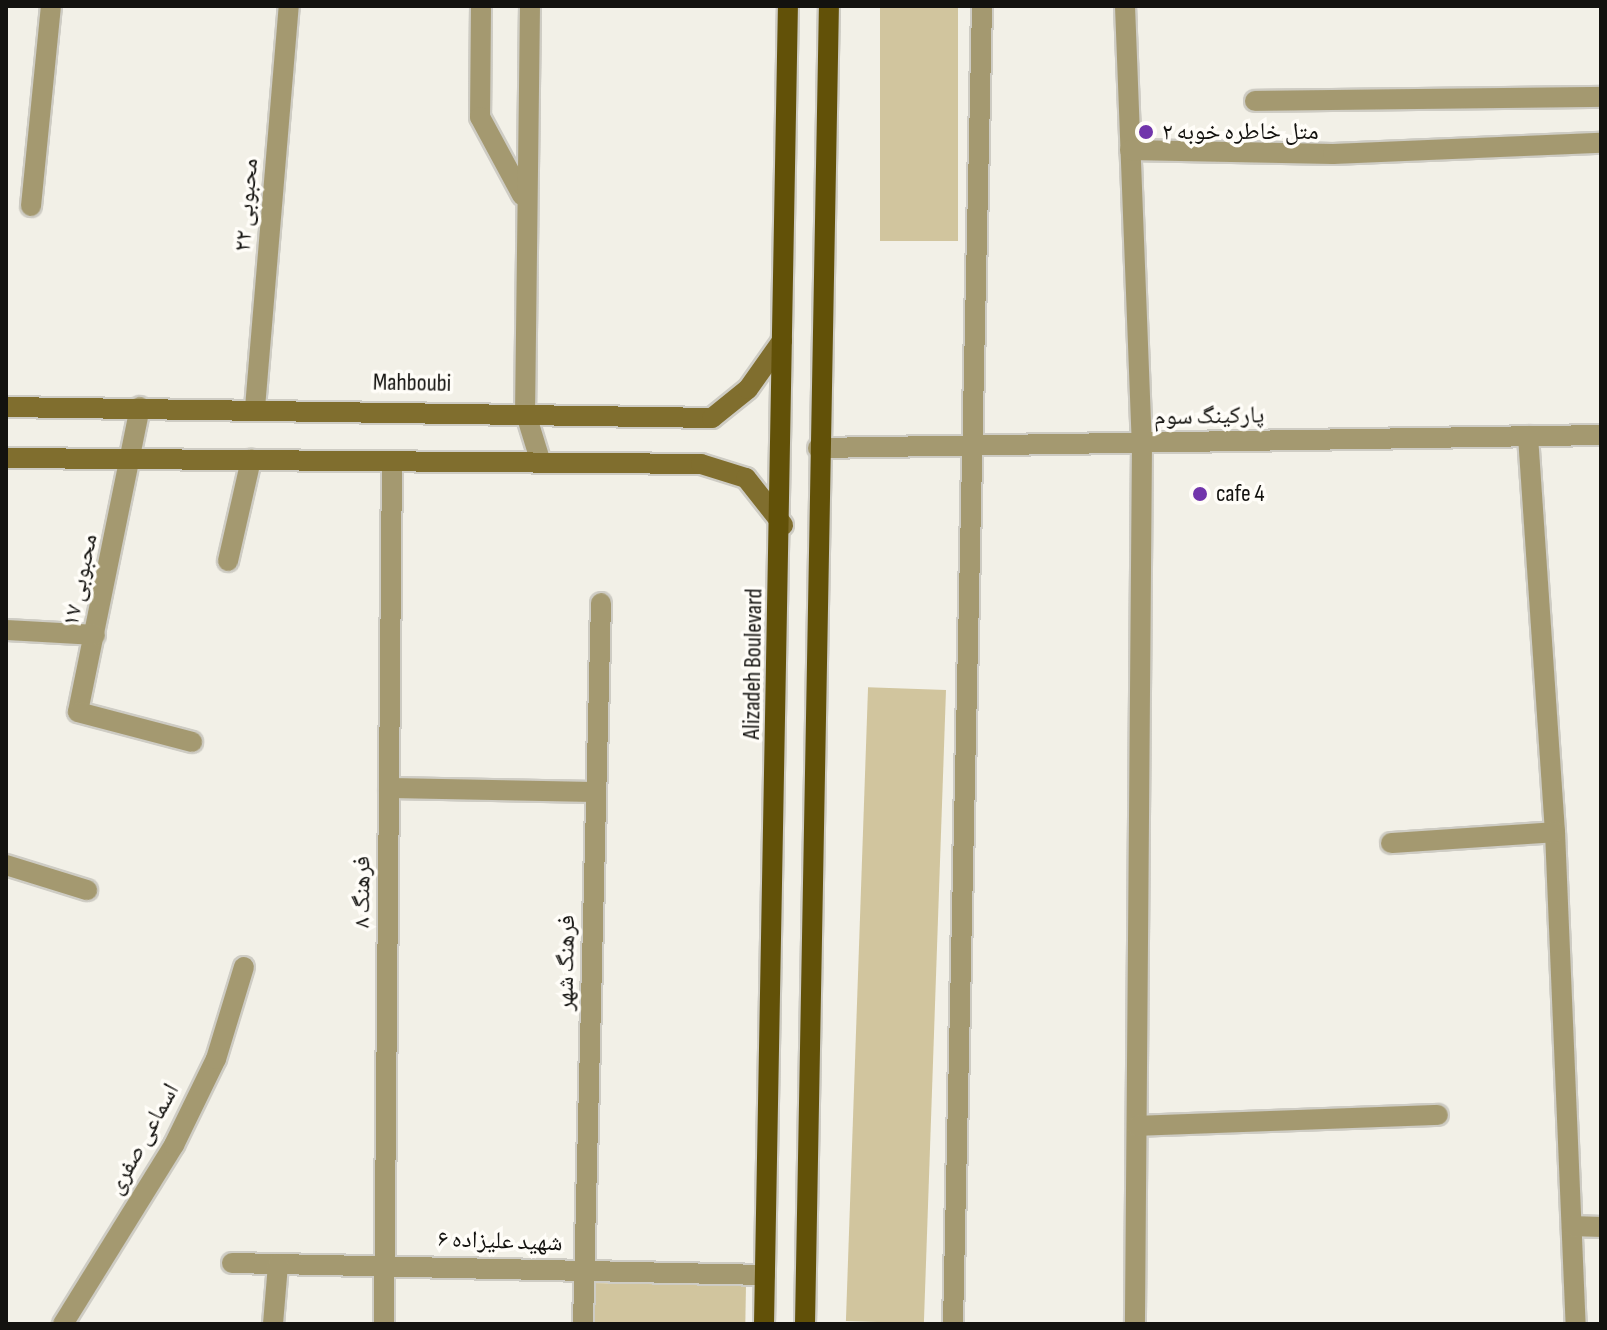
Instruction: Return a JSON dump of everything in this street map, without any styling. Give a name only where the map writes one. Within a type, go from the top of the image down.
[{"type":"main road","name":"Alizadeh Boulevard","points":[[764,1324],[783,525],[782,341],[788,6]]},
{"type":"main road","points":[[805,1324],[818,448],[829,6]]},
{"type":"street","points":[[31,206],[51,6]]},
{"type":"street","name":"محبوبی ۲۲","points":[[255,408],[289,6]]},
{"type":"street","points":[[481,6],[480,117],[524,199]]},
{"type":"street","points":[[530,6],[524,199],[525,411],[541,463]]},
{"type":"street","points":[[953,1324],[982,6]]},
{"type":"street","points":[[1125,6],[1142,443],[1135,1324]]},
{"type":"street","points":[[1255,101],[1601,97]]},
{"type":"street","points":[[1130,150],[1333,154],[1601,143]]},
{"type":"street","name":"Mahboubi","points":[[6,407],[525,411],[712,418],[748,389],[782,341]]},
{"type":"street","name":"محبوبی ۱۷","points":[[140,407],[132,459],[78,712],[192,742]]},
{"type":"street","name":"پارکینگ سوم","points":[[818,448],[1601,435]]},
{"type":"street","points":[[1528,436],[1555,832],[1576,1324]]},
{"type":"street","points":[[6,458],[725,467],[766,497],[783,525]]},
{"type":"street","points":[[228,561],[251,460]]},
{"type":"street","name":"فرهنگ ۸","points":[[384,1324],[392,461]]},
{"type":"street","name":"فرهنگ شهر","points":[[583,1324],[601,603]]},
{"type":"street","points":[[6,630],[95,635]]},
{"type":"street","points":[[389,788],[596,792]]},
{"type":"street","points":[[1391,843],[1555,832]]},
{"type":"street","points":[[6,865],[87,890]]},
{"type":"street","name":"اسماعی صفری","points":[[63,1324],[174,1145],[216,1059],[244,967]]},
{"type":"street","points":[[1137,1126],[1438,1115]]},
{"type":"street","points":[[1572,1226],[1601,1227]]},
{"type":"street","name":"شهید علیزاده ۶","points":[[232,1263],[385,1263],[765,1275]]},
{"type":"street","points":[[273,1324],[278,1264]]},
{"type":"shaded area","points":[[880,6],[958,6],[958,241],[880,241]]},
{"type":"shaded area","points":[[868,687],[946,690],[924,1324],[846,1321]]},
{"type":"shaded area","points":[[592,1283],[746,1286],[745,1324],[591,1324]]},
{"type":"place","name":"متل خاطره خوبه ۲","points":[[1146,132]]},
{"type":"place","name":"cafe 4","points":[[1200,494]]}]
